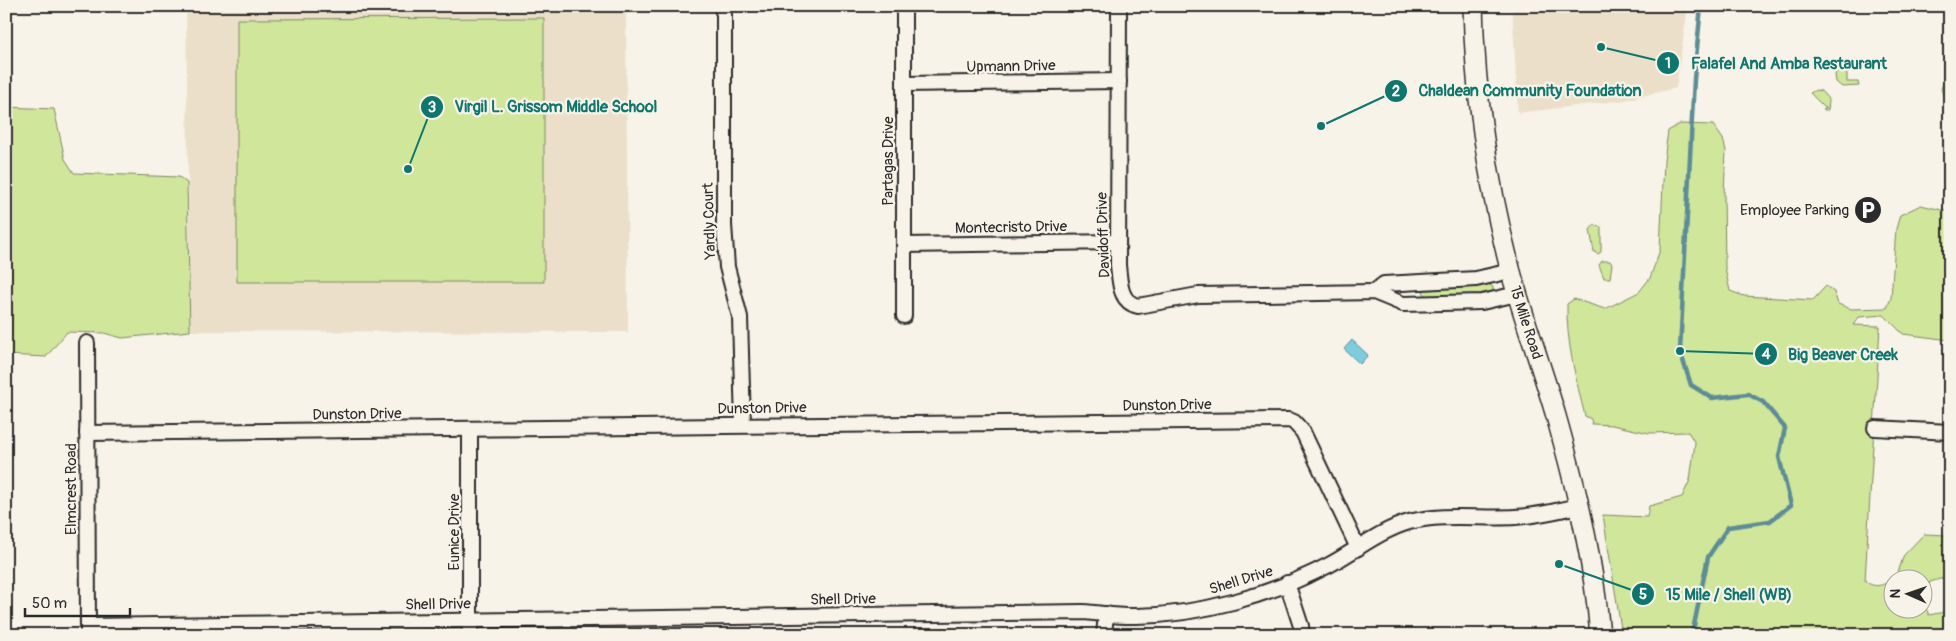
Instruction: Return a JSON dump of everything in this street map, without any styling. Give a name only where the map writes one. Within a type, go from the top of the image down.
[{"type":"main road","name":"15 Mile Road","points":[[1473,6],[1476,71],[1492,187],[1511,271],[1556,416],[1578,506],[1593,577],[1600,635]]},
{"type":"street","name":"Partagas Drive","points":[[904,6],[904,316]]},
{"type":"street","name":"Yardly Court","points":[[724,9],[725,256],[740,317],[743,425]]},
{"type":"street","name":"Davidoff Drive","points":[[1119,9],[1118,265],[1122,292],[1124,297],[1134,305],[1198,295],[1374,292],[1403,304],[1482,302],[1518,294]]},
{"type":"street","name":"Upmann Drive","points":[[904,84],[1119,81]]},
{"type":"street","name":"Montecristo Drive","points":[[904,245],[1118,242]]},
{"type":"street","name":"Davidoff Drive","points":[[1374,292],[1384,284],[1476,280],[1511,271]]},
{"type":"street","name":"Elmcrest Road","points":[[87,343],[88,630]]},
{"type":"street","name":"Dunston Drive","points":[[87,434],[1289,420],[1294,422],[1303,432],[1358,548]]},
{"type":"street","points":[[1875,428],[1950,432]]},
{"type":"street","name":"Eunice Drive","points":[[470,429],[470,635]]},
{"type":"street","name":"Shell Drive","points":[[88,630],[470,620],[1083,612],[1136,616],[1178,613],[1235,601],[1287,583],[1328,565],[1408,522],[1435,518],[1516,517],[1578,506]]},
{"type":"street","points":[[1287,583],[1302,626],[1302,635]]},
{"type":"street","points":[[1104,635],[1106,614]]},
{"type":"shaded area","points":[[186,6],[626,6],[628,332],[190,331]]},
{"type":"shaded area","points":[[1512,6],[1688,6],[1676,88],[1625,100],[1518,113]]},
{"type":"green space","points":[[544,18],[544,282],[237,282],[237,19]]},
{"type":"green space","points":[[1950,64],[1950,114],[1941,89]]},
{"type":"green space","points":[[1838,71],[1847,71],[1847,82],[1858,82],[1859,86],[1842,87],[1836,82],[1835,74]]},
{"type":"green space","points":[[1816,90],[1821,91],[1829,100],[1828,110],[1823,110],[1825,108],[1810,93]]},
{"type":"green space","points":[[6,107],[54,109],[65,159],[74,173],[179,177],[187,183],[190,331],[122,338],[104,333],[67,332],[46,357],[6,355]]},
{"type":"green space","points":[[1680,124],[1713,125],[1723,139],[1726,151],[1724,193],[1725,268],[1730,291],[1744,296],[1813,300],[1826,286],[1834,292],[1838,304],[1851,309],[1887,308],[1891,298],[1896,229],[1900,215],[1921,205],[1950,212],[1950,340],[1903,334],[1884,315],[1859,317],[1853,325],[1880,326],[1865,581],[1876,586],[1884,584],[1884,618],[1934,618],[1934,614],[1950,611],[1950,629],[1922,635],[1622,635],[1603,515],[1647,517],[1649,506],[1682,497],[1690,480],[1695,443],[1688,432],[1649,433],[1612,425],[1592,424],[1591,419],[1585,416],[1575,374],[1568,332],[1567,304],[1574,299],[1605,309],[1639,292],[1650,278],[1660,250],[1664,161],[1668,131]]},
{"type":"green space","points":[[1594,225],[1601,227],[1601,252],[1598,254],[1594,252],[1590,230]]},
{"type":"green space","points":[[1602,261],[1610,261],[1612,264],[1610,278],[1604,278],[1599,265]]},
{"type":"green space","points":[[1488,284],[1493,287],[1493,291],[1479,296],[1427,297],[1423,292],[1426,287]]},
{"type":"green space","points":[[1924,534],[1946,535],[1950,538],[1950,576],[1934,581],[1934,568],[1899,568],[1904,555]]},
{"type":"water","points":[[1352,340],[1368,355],[1360,364],[1344,349]]},
{"type":"waterway","points":[[1692,635],[1708,557],[1728,527],[1770,521],[1791,505],[1779,457],[1785,428],[1763,402],[1748,394],[1712,398],[1691,385],[1680,351],[1694,79],[1701,6]]},
{"type":"place","name":"Falafel And Amba Restaurant","points":[[1601,47]]},
{"type":"place","name":"Chaldean Community Foundation","points":[[1321,126]]},
{"type":"place","name":"Virgil L. Grissom Middle School","points":[[408,169]]},
{"type":"place","name":"Employee Parking","points":[[1868,210]]},
{"type":"place","name":"Big Beaver Creek","points":[[1680,351]]},
{"type":"place","name":"15 Mile / Shell (WB)","points":[[1559,564]]}]
